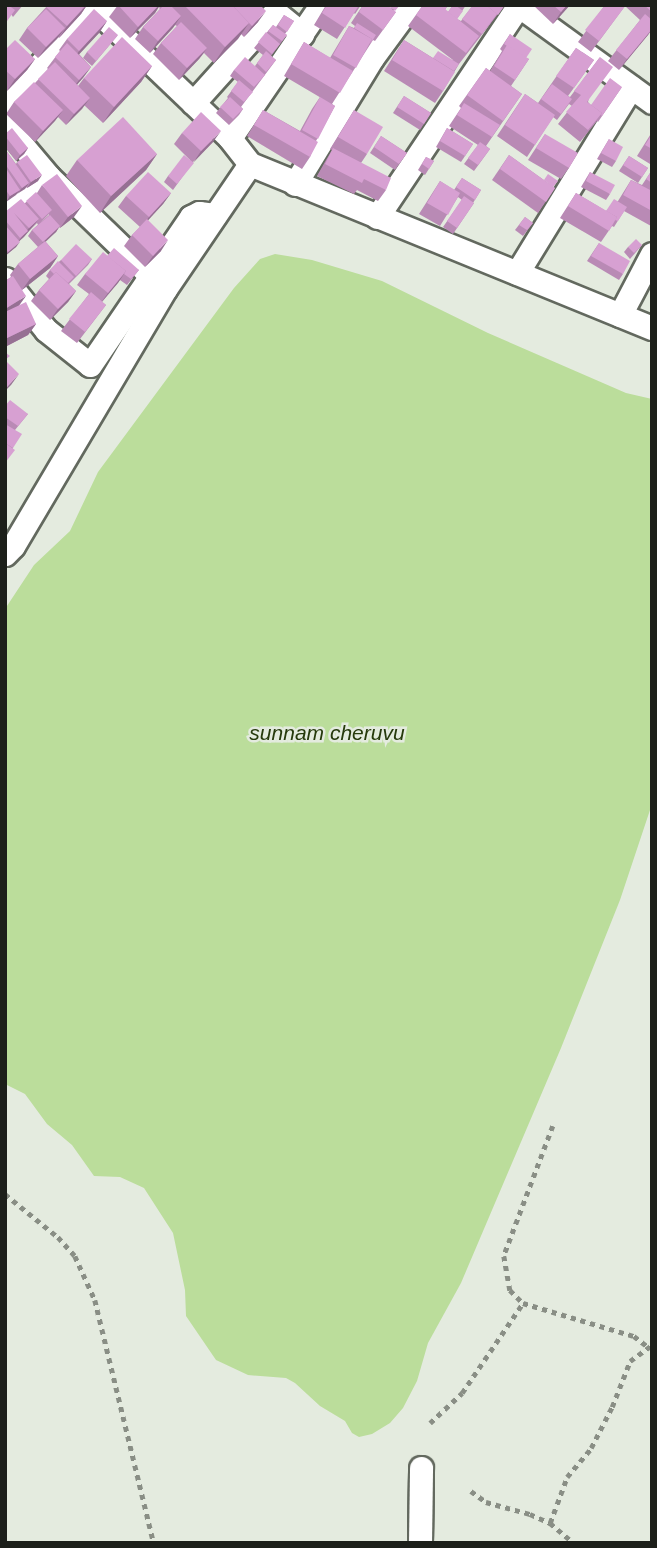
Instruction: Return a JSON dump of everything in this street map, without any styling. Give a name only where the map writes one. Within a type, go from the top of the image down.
[{"type":"street","points":[[230,138],[321,5]]},
{"type":"street","points":[[295,184],[372,58],[411,5]]},
{"type":"street","points":[[377,217],[518,6],[652,102]]},
{"type":"street","points":[[5,102],[86,16],[100,8],[192,103],[230,138],[250,164],[652,328]]},
{"type":"street","points":[[192,103],[275,12],[302,34]]},
{"type":"street","points":[[517,274],[631,87]]},
{"type":"street","points":[[340,111],[361,126]]},
{"type":"street","points":[[5,125],[49,177],[150,275]]},
{"type":"street","points":[[392,148],[413,163]]},
{"type":"street","points":[[5,554],[20,534],[164,289],[250,164]]},
{"type":"street","points":[[5,209],[49,177]]},
{"type":"street","points":[[5,279],[46,330],[90,365],[191,217],[199,214],[215,215]]},
{"type":"street","points":[[620,315],[652,254]]},
{"type":"street","points":[[420,1543],[421,1468]]},
{"type":"path","points":[[550,1523],[568,1477],[591,1447],[612,1407],[630,1362],[649,1345],[634,1336],[523,1303],[510,1290],[504,1256],[554,1126]]},
{"type":"path","points":[[5,1194],[58,1237],[75,1256],[95,1300],[154,1543]]},
{"type":"path","points":[[430,1423],[463,1393],[523,1303]]},
{"type":"path","points":[[471,1491],[486,1502],[530,1514],[550,1523],[574,1543]]},
{"type":"water","name":"sunnam cheruvu","points":[[275,254],[312,260],[382,281],[488,333],[626,393],[652,399],[652,804],[620,900],[561,1048],[461,1283],[428,1343],[417,1381],[403,1408],[390,1423],[372,1434],[359,1437],[352,1433],[345,1421],[320,1406],[286,1378],[248,1375],[216,1360],[186,1316],[185,1290],[173,1233],[144,1188],[120,1177],[94,1176],[72,1145],[47,1124],[25,1094],[5,1084],[5,609],[34,565],[70,531],[98,472],[234,288],[260,259]]},
{"type":"building","points":[[5,5],[15,10],[5,24]]},
{"type":"building","points":[[86,5],[67,26],[46,7]]},
{"type":"building","points":[[118,5],[159,5],[138,27]]},
{"type":"building","points":[[164,5],[170,5],[181,16],[158,41],[143,27]]},
{"type":"building","points":[[184,5],[232,5],[249,23],[225,47]]},
{"type":"building","points":[[232,5],[260,5],[266,11],[252,26]]},
{"type":"building","points":[[327,5],[359,5],[345,28],[322,13]]},
{"type":"building","points":[[363,5],[387,5],[396,12],[383,30],[359,12]]},
{"type":"building","points":[[387,5],[400,5],[395,11]]},
{"type":"building","points":[[423,5],[440,5],[479,36],[466,53],[416,15]]},
{"type":"building","points":[[453,5],[463,11],[457,19],[448,12]]},
{"type":"building","points":[[473,5],[486,5],[497,14],[482,34],[462,19]]},
{"type":"building","points":[[486,5],[505,5],[498,15]]},
{"type":"building","points":[[553,5],[567,5],[561,12]]},
{"type":"building","points":[[605,5],[626,5],[599,41],[585,30]]},
{"type":"building","points":[[46,9],[65,28],[46,47],[27,28]]},
{"type":"building","points":[[94,9],[107,21],[79,51],[67,39]]},
{"type":"building","points":[[645,14],[652,20],[652,29],[627,59],[616,50]]},
{"type":"building","points":[[284,15],[294,21],[287,32],[278,25]]},
{"type":"building","points":[[181,22],[207,48],[187,68],[161,43]]},
{"type":"building","points":[[357,23],[376,35],[370,44],[372,39],[354,28]]},
{"type":"building","points":[[273,25],[287,35],[282,41],[268,31]]},
{"type":"building","points":[[349,26],[372,39],[356,68],[333,55]]},
{"type":"building","points":[[109,27],[118,35],[96,61],[87,52]]},
{"type":"building","points":[[266,32],[280,44],[272,54],[258,42]]},
{"type":"building","points":[[510,34],[532,49],[526,58],[504,44]]},
{"type":"building","points":[[122,37],[152,66],[114,107],[84,78]]},
{"type":"building","points":[[15,40],[35,59],[15,79],[5,70],[5,50]]},
{"type":"building","points":[[404,40],[455,72],[443,91],[392,60]]},
{"type":"building","points":[[304,42],[353,71],[340,93],[291,64]]},
{"type":"building","points":[[67,43],[91,67],[79,80],[55,57]]},
{"type":"building","points":[[507,45],[529,59],[515,80],[494,66]]},
{"type":"building","points":[[576,48],[594,60],[574,88],[556,76]]},
{"type":"building","points":[[266,51],[276,60],[266,72],[257,63]]},
{"type":"building","points":[[438,51],[459,64],[454,71],[433,58]]},
{"type":"building","points":[[245,57],[265,75],[254,87],[234,70]]},
{"type":"building","points":[[600,57],[613,67],[587,102],[602,113],[588,130],[566,112],[581,95],[574,91]]},
{"type":"building","points":[[55,62],[90,98],[74,114],[38,79]]},
{"type":"building","points":[[486,68],[522,94],[503,121],[467,95]]},
{"type":"building","points":[[610,78],[622,87],[602,116],[602,113],[591,105]]},
{"type":"building","points":[[239,80],[253,92],[244,102],[231,91]]},
{"type":"building","points":[[34,82],[63,110],[43,131],[14,102]]},
{"type":"building","points":[[552,84],[572,99],[561,114],[541,99]]},
{"type":"building","points":[[525,94],[555,115],[535,145],[505,125]]},
{"type":"building","points":[[404,96],[431,113],[424,124],[397,107]]},
{"type":"building","points":[[230,97],[243,109],[233,119],[220,107]]},
{"type":"building","points":[[320,97],[335,106],[318,139],[302,130]]},
{"type":"building","points":[[464,103],[500,125],[492,137],[457,115]]},
{"type":"building","points":[[263,110],[318,142],[310,157],[254,125]]},
{"type":"building","points":[[354,110],[383,127],[367,154],[338,137]]},
{"type":"building","points":[[201,112],[221,131],[201,151],[182,133]]},
{"type":"building","points":[[123,117],[157,154],[111,196],[77,160]]},
{"type":"building","points":[[12,128],[28,148],[20,155],[5,136]]},
{"type":"building","points":[[447,128],[473,144],[465,156],[440,141]]},
{"type":"building","points":[[545,134],[578,153],[569,168],[536,148]]},
{"type":"building","points":[[652,134],[652,149],[645,145]]},
{"type":"building","points":[[381,136],[407,153],[399,164],[374,147]]},
{"type":"building","points":[[609,139],[623,147],[616,161],[601,153]]},
{"type":"building","points":[[480,142],[490,149],[478,165],[468,158]]},
{"type":"building","points":[[333,148],[391,178],[386,190],[364,179],[362,183],[325,164]]},
{"type":"building","points":[[5,149],[29,183],[22,188],[5,164]]},
{"type":"building","points":[[27,155],[42,175],[31,182],[17,162]]},
{"type":"building","points":[[184,155],[194,163],[177,184],[168,176]]},
{"type":"building","points":[[509,155],[555,188],[546,202],[500,169]]},
{"type":"building","points":[[629,156],[648,168],[642,177],[623,165]]},
{"type":"building","points":[[426,157],[434,161],[429,169],[422,164]]},
{"type":"building","points":[[5,167],[20,190],[10,196],[5,189]]},
{"type":"building","points":[[652,170],[652,183],[646,179]]},
{"type":"building","points":[[148,172],[171,193],[149,217],[126,196]]},
{"type":"building","points":[[590,172],[615,185],[610,194],[586,181]]},
{"type":"building","points":[[57,174],[82,206],[68,217],[42,185]]},
{"type":"building","points":[[548,174],[558,181],[553,187],[544,180]]},
{"type":"building","points":[[462,178],[481,190],[475,200],[456,187]]},
{"type":"building","points":[[631,180],[652,191],[652,211],[623,195]]},
{"type":"building","points":[[440,181],[460,193],[448,215],[427,203]]},
{"type":"building","points":[[36,192],[52,210],[42,219],[26,201]]},
{"type":"building","points":[[576,193],[617,217],[609,231],[568,206]]},
{"type":"building","points":[[464,196],[474,203],[457,228],[447,221]]},
{"type":"building","points":[[21,199],[39,219],[29,228],[14,213],[28,231],[20,238],[5,220],[5,212]]},
{"type":"building","points":[[614,199],[627,207],[618,221],[615,220],[617,217],[606,211]]},
{"type":"building","points":[[50,215],[60,226],[43,242],[32,230]]},
{"type":"building","points":[[525,217],[533,223],[527,230],[519,225]]},
{"type":"building","points":[[147,219],[168,240],[153,256],[132,235]]},
{"type":"building","points":[[5,225],[20,242],[8,252],[5,248]]},
{"type":"building","points":[[636,239],[642,245],[634,253],[628,247]]},
{"type":"building","points":[[45,241],[58,256],[30,279],[18,264]]},
{"type":"building","points":[[599,243],[630,261],[623,274],[591,256]]},
{"type":"building","points":[[76,244],[92,259],[76,276],[61,260]]},
{"type":"building","points":[[114,248],[139,270],[131,279],[124,274],[126,271],[107,256]]},
{"type":"building","points":[[103,252],[126,271],[108,293],[85,274]]},
{"type":"building","points":[[58,261],[74,277],[68,283],[50,270]]},
{"type":"building","points":[[56,272],[76,291],[58,309],[39,290]]},
{"type":"building","points":[[13,276],[26,296],[5,309],[5,281]]},
{"type":"building","points":[[91,292],[106,305],[85,332],[69,319]]},
{"type":"building","points":[[26,302],[36,324],[5,339],[5,312]]},
{"type":"building","points":[[7,362],[19,374],[5,389],[5,364]]},
{"type":"building","points":[[10,400],[28,414],[18,426],[5,417],[5,406]]},
{"type":"building","points":[[5,424],[22,434],[13,448],[5,443]]},
{"type":"building","points":[[5,443],[15,450],[5,463]]}]
